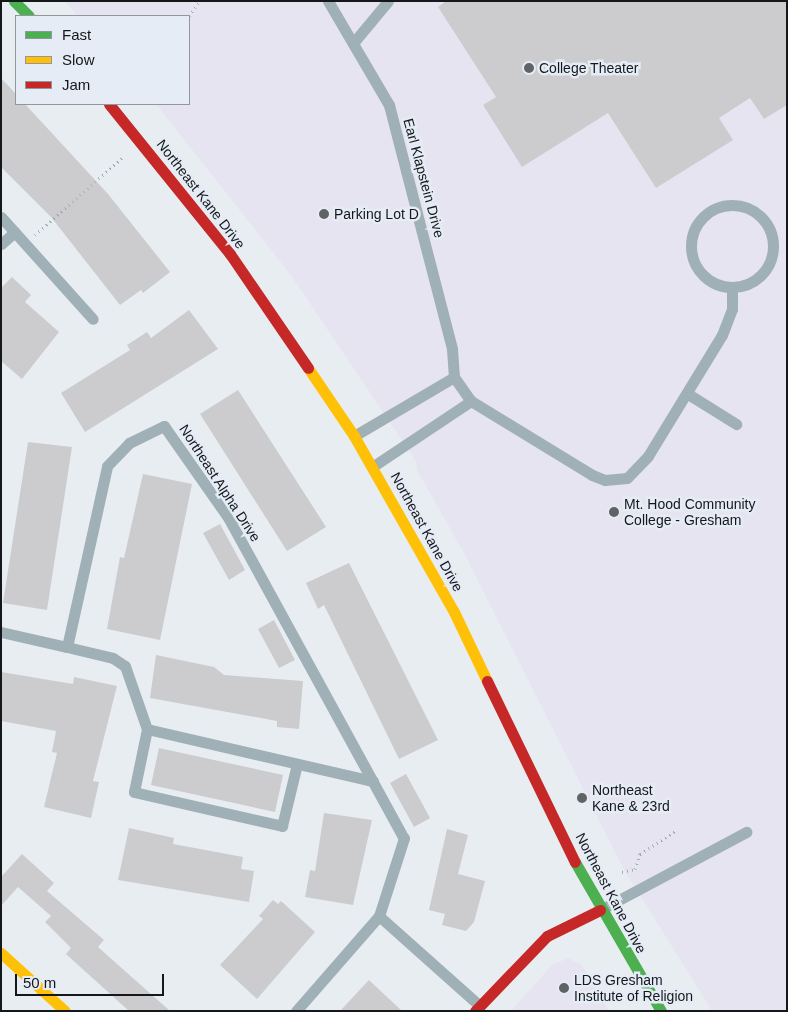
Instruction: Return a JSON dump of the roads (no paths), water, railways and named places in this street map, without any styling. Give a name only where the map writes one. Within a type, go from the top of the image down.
[{"type":"main road","points":[[14,1],[28,15]]},
{"type":"main road","name":"Northeast Kane Drive","points":[[110,105],[248,278],[354,436],[454,612],[600,910],[661,1011]]},
{"type":"main road","points":[[478,1008],[546,936],[600,910]]},
{"type":"main road","points":[[1,953],[65,1011]]},
{"type":"lane","name":"Earl Klapstein Drive","points":[[328,1],[354,42],[389,105],[452,349],[454,377],[470,401],[605,480],[628,478],[648,456],[688,394],[722,335],[732,309],[732,288]]},
{"type":"lane","points":[[354,42],[388,1]]},
{"type":"lane","points":[[732,205],[761,217],[773,246],[761,275],[732,288],[702,275],[690,246],[703,217],[732,205]]},
{"type":"lane","points":[[1,217],[93,319]]},
{"type":"lane","points":[[1,244],[14,232]]},
{"type":"lane","points":[[354,436],[454,377]]},
{"type":"lane","points":[[688,394],[736,424]]},
{"type":"lane","points":[[372,467],[470,401]]},
{"type":"lane","name":"Northeast Alpha Drive","points":[[66,646],[107,466],[129,443],[164,426],[229,519],[404,838],[379,916]]},
{"type":"lane","points":[[1,632],[113,658],[124,666],[147,729],[134,792],[282,826],[297,764]]},
{"type":"lane","points":[[147,729],[373,781]]},
{"type":"lane","points":[[600,910],[746,832]]},
{"type":"lane","points":[[296,1011],[379,916],[478,1008]]},
{"type":"place","name":"College Theater","points":[[529,68]]},
{"type":"place","name":"Parking Lot D","points":[[324,214]]},
{"type":"place","name":"Mt. Hood Community College - Gresham","points":[[614,512]]},
{"type":"place","name":"Northeast Kane & 23rd","points":[[582,798]]},
{"type":"place","name":"LDS Gresham Institute of Religion","points":[[564,988]]}]
